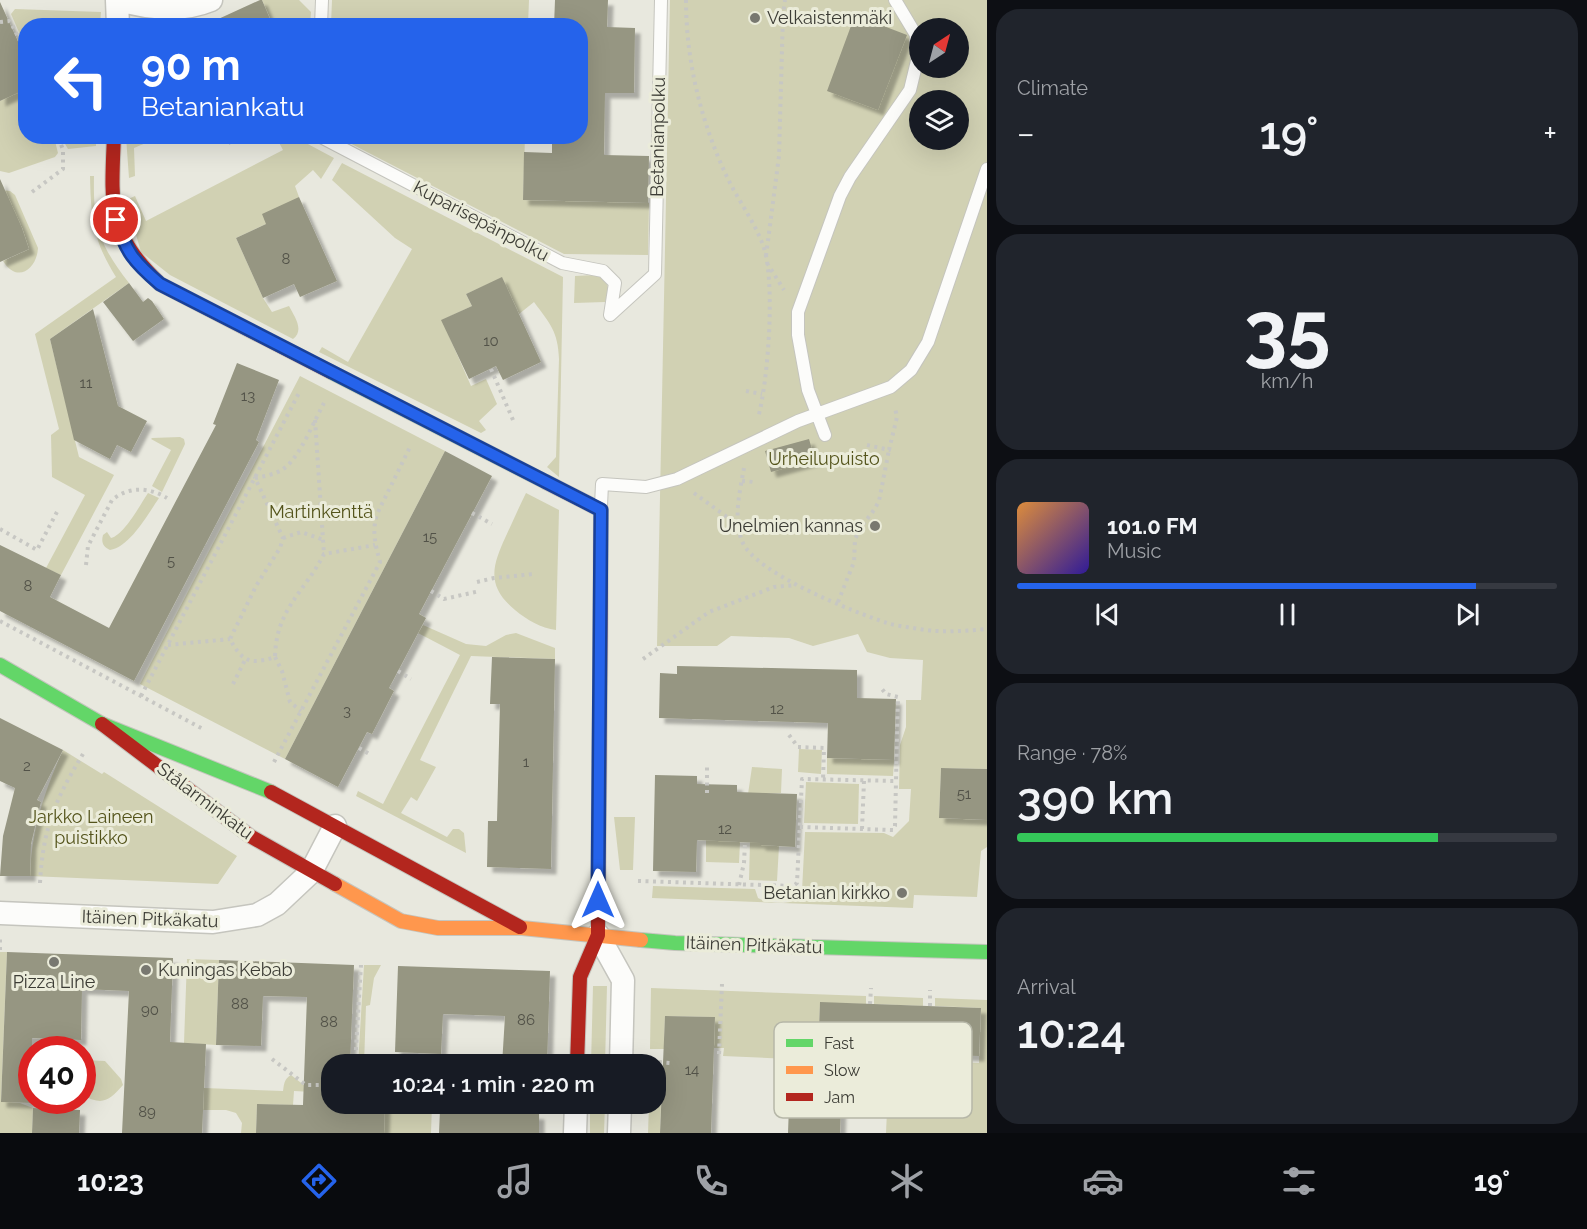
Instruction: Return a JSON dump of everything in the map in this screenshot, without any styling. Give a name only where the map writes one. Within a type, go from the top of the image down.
[{"type":"main road","points":[[114,144],[112,187],[116,220],[128,252],[141,268],[160,284],[601,510],[598,935],[580,977],[577,1054]]},
{"type":"main road","name":"Stålarminkatu","points":[[0,665],[102,724],[250,836],[311,872]]},
{"type":"main road","name":"Stålarminkatu","points":[[102,724],[270,792],[335,826]]},
{"type":"main road","name":"Itäinen Pitkäkatu","points":[[335,826],[522,928]]},
{"type":"main road","name":"Itäinen Pitkäkatu","points":[[311,872],[401,921],[438,928],[522,928],[675,943],[987,952]]},
{"type":"street","points":[[118,18],[119,0],[155,8],[181,7],[211,0]]},
{"type":"street","points":[[311,872],[335,826]]},
{"type":"street","name":"Itäinen Pitkäkatu","points":[[0,913],[213,922],[237,920],[257,915],[278,904],[311,872]]},
{"type":"street","points":[[598,935],[623,980],[621,1054]]},
{"type":"street","points":[[575,1133],[576,1114]]},
{"type":"street","points":[[619,1133],[620,1114]]},
{"type":"lane","points":[[321,18],[322,0]]},
{"type":"lane","name":"Betanianpolku","points":[[610,315],[655,274],[662,0]]},
{"type":"lane","points":[[825,435],[808,390],[798,334],[798,312],[840,196],[850,177],[910,90],[917,61],[916,35],[895,0]]},
{"type":"lane","name":"Kuparisepänpolku","points":[[334,144],[562,263],[603,271],[615,283],[610,315]]},
{"type":"lane","points":[[601,510],[602,484],[645,487],[677,479],[750,443],[891,387],[911,370],[928,342],[987,169]]},
{"type":"path","points":[[686,0],[688,44],[693,78],[727,177],[764,247],[769,282],[769,322],[762,394],[742,481],[738,525],[742,542],[759,561],[797,585],[888,623],[921,630],[949,632],[987,629]]},
{"type":"path","points":[[785,0],[779,156],[766,261],[798,312]]},
{"type":"path","points":[[0,22],[9,21],[18,37]]},
{"type":"path","points":[[32,192],[63,169],[61,144]]},
{"type":"path","points":[[491,369],[513,420]]},
{"type":"path","points":[[141,696],[302,387]]},
{"type":"path","points":[[838,603],[854,562],[855,539],[879,501],[897,417],[891,387]]},
{"type":"path","points":[[746,392],[762,394]]},
{"type":"path","points":[[255,478],[276,473],[286,467],[295,456],[326,399]]},
{"type":"path","points":[[301,711],[290,702],[282,671],[275,657],[277,637],[284,615],[293,599],[317,568],[324,554],[315,420]]},
{"type":"path","points":[[273,765],[380,562],[373,532],[377,513],[411,445]]},
{"type":"path","points":[[867,445],[889,450]]},
{"type":"path","points":[[230,639],[256,586],[280,548],[283,538],[255,478]]},
{"type":"path","points":[[677,479],[738,525]]},
{"type":"path","points":[[742,481],[754,482]]},
{"type":"path","points":[[86,565],[87,546],[112,500],[118,495],[150,489],[167,498]]},
{"type":"path","points":[[0,530],[37,550],[59,508]]},
{"type":"path","points":[[472,513],[492,524]]},
{"type":"path","points":[[283,538],[302,532],[324,540]]},
{"type":"path","points":[[324,554],[375,545]]},
{"type":"path","points":[[477,582],[533,574]]},
{"type":"path","points":[[643,659],[709,612],[774,587],[797,585]]},
{"type":"path","points":[[431,591],[444,598],[480,591]]},
{"type":"path","points":[[0,621],[208,732]]},
{"type":"path","points":[[168,645],[230,639]]},
{"type":"path","points":[[230,639],[236,651],[245,660],[252,662],[275,657]]},
{"type":"path","points":[[233,684],[245,660]]},
{"type":"path","points":[[398,671],[411,679]]},
{"type":"path","points":[[800,827],[893,830],[896,826],[898,697],[886,694],[882,689]]},
{"type":"path","points":[[789,735],[798,747],[824,748],[823,780]]},
{"type":"path","points":[[359,748],[372,755]]},
{"type":"path","points":[[40,883],[44,841],[49,820],[58,797],[83,754]]},
{"type":"path","points":[[707,764],[707,793]]},
{"type":"path","points":[[638,881],[793,886],[797,883],[802,779],[896,781]]},
{"type":"path","points":[[862,829],[864,781]]},
{"type":"path","points":[[739,885],[744,863],[745,842]]},
{"type":"path","points":[[0,945],[0,950]]},
{"type":"path","points":[[356,1054],[361,965]]},
{"type":"path","points":[[719,1054],[722,984]]},
{"type":"path","points":[[870,1004],[871,988]]},
{"type":"path","points":[[930,990],[930,1006]]},
{"type":"path","points":[[272,1059],[306,1085],[321,1085]]},
{"type":"path","points":[[666,1063],[671,1063]]},
{"type":"green space","points":[[262,0],[299,0],[311,12],[311,18],[270,18]]},
{"type":"green space","points":[[332,0],[529,0],[528,18],[331,18]]},
{"type":"green space","name":"Urheilupuisto","points":[[670,0],[987,0],[987,769],[941,768],[939,818],[987,820],[987,847],[981,851],[977,897],[914,895],[913,908],[779,903],[790,902],[802,891],[805,832],[884,833],[893,837],[909,821],[911,789],[899,789],[900,745],[906,727],[906,700],[921,700],[923,660],[890,658],[867,652],[858,634],[813,646],[789,638],[731,636],[717,646],[657,646]]},
{"type":"green space","points":[[15,9],[101,12],[101,18],[18,18],[18,30],[11,14]]},
{"type":"green space","points":[[182,14],[185,18],[142,18]]},
{"type":"green space","points":[[18,92],[18,144],[56,144],[58,153],[55,157],[9,173],[0,171],[0,101]]},
{"type":"green space","points":[[65,144],[96,144],[96,146],[68,149]]},
{"type":"green space","points":[[127,144],[143,144],[134,148],[135,176],[129,178]]},
{"type":"green space","points":[[280,144],[308,144],[334,158],[321,179],[313,170],[295,186],[299,197],[266,224],[236,238],[263,298],[272,312],[289,306],[296,318],[298,331],[293,339],[170,275],[141,252],[126,200],[135,196],[146,221],[283,150]]},
{"type":"green space","points":[[352,144],[525,144],[523,200],[649,203],[648,255],[564,254]]},
{"type":"green space","points":[[342,163],[563,277],[559,477],[547,467],[556,457],[559,359],[555,334],[534,302],[519,314],[502,278],[466,294],[472,306],[442,320],[471,386],[486,379],[497,404],[479,421],[486,430],[481,433],[319,352],[322,347],[348,362],[412,249],[395,238],[332,180]]},
{"type":"green space","points":[[90,176],[94,176],[95,208],[104,245],[129,283],[50,339],[79,457],[114,475],[61,575],[46,568],[85,495],[52,477],[51,435],[59,429],[35,334],[116,277],[102,252],[95,229]]},
{"type":"green space","points":[[2,190],[10,191],[15,195],[38,248],[34,262],[20,273],[8,268],[3,261],[29,249],[22,228]]},
{"type":"green space","points":[[595,275],[608,286],[605,302],[574,303],[575,276]]},
{"type":"green space","name":"Martinkenttä","points":[[300,376],[445,451],[285,759],[140,684]]},
{"type":"green space","points":[[180,437],[184,439],[185,444],[162,492],[152,486],[171,450],[151,439]]},
{"type":"green space","points":[[148,493],[159,498],[138,529],[117,548],[110,550],[104,546],[103,535],[107,532],[111,538],[116,536],[131,519]]},
{"type":"green space","points":[[526,493],[559,510],[556,630],[540,625],[520,614],[499,593],[494,575],[497,557]]},
{"type":"green space","points":[[423,625],[466,644],[486,646],[506,635],[516,633],[555,648],[555,659],[471,656],[420,760],[436,767],[417,801],[411,797],[401,813],[447,837],[453,829],[459,829],[464,833],[466,853],[356,796],[358,791],[383,804],[460,655],[418,633]]},
{"type":"green space","points":[[799,749],[822,750],[821,774],[798,772]]},
{"type":"green space","name":"Jarkko Laineen puistikko","points":[[63,750],[102,774],[104,772],[237,856],[218,884],[30,876],[36,827],[50,781]]},
{"type":"green space","points":[[827,758],[894,760],[893,776],[827,774]]},
{"type":"green space","points":[[752,767],[782,769],[781,793],[748,794]]},
{"type":"green space","points":[[806,782],[859,784],[858,824],[804,823]]},
{"type":"green space","points":[[614,817],[635,817],[633,870],[620,870]]},
{"type":"green space","points":[[706,840],[740,842],[739,863],[706,862]]},
{"type":"green space","points":[[750,842],[779,846],[777,881],[749,880]]},
{"type":"green space","name":"Urheilupuisto","points":[[653,886],[755,889],[758,898],[776,903],[652,898]]},
{"type":"green space","points":[[0,952],[7,952],[1,1101],[18,1103],[18,1114],[33,1114],[32,1133],[0,1133]]},
{"type":"green space","points":[[187,959],[219,960],[216,1045],[184,1043]]},
{"type":"green space","points":[[364,965],[381,965],[374,978],[370,1005],[366,1006],[364,1054],[359,1054]]},
{"type":"green space","points":[[593,986],[607,986],[605,1054],[591,1054]]},
{"type":"green space","points":[[651,988],[866,996],[866,1004],[820,1003],[819,1022],[774,1022],[774,1058],[723,1056],[724,1048],[714,1048],[715,1017],[665,1016],[664,1049],[650,1049]]},
{"type":"green space","points":[[874,996],[923,998],[923,1006],[874,1004]]},
{"type":"green space","points":[[935,998],[987,1000],[987,1133],[886,1133],[887,1118],[972,1118],[972,1063],[979,1063],[981,1008],[935,1006]]},
{"type":"green space","points":[[96,1061],[105,1061],[121,1079],[123,1085],[114,1095],[100,1101],[96,1100]]},
{"type":"green space","points":[[291,1075],[305,1086],[321,1090],[321,1092],[294,1091],[293,1105],[257,1104],[256,1133],[241,1133],[242,1123],[236,1113],[226,1110],[203,1110],[204,1088],[283,1091],[286,1080]]},
{"type":"green space","points":[[385,1114],[432,1114],[431,1133],[384,1133]]},
{"type":"green space","points":[[590,1114],[605,1114],[604,1133],[590,1133]]},
{"type":"green space","points":[[649,1114],[661,1114],[660,1133],[648,1133]]},
{"type":"building","points":[[260,0],[270,18],[221,18]]},
{"type":"building","points":[[555,0],[608,0],[607,27],[635,28],[634,93],[605,93],[604,155],[649,156],[648,203],[523,200],[524,152],[552,153],[552,144],[588,144],[588,18],[554,18]]},
{"type":"building","points":[[0,2],[18,41],[18,93],[0,101]]},
{"type":"building","points":[[855,15],[907,35],[878,110],[827,91]]},
{"type":"building","points":[[0,179],[29,249],[0,262]]},
{"type":"building","points":[[299,197],[337,281],[300,297],[294,284],[263,298],[236,238],[266,224],[262,214]]},
{"type":"building","points":[[502,277],[541,362],[503,380],[496,366],[469,379],[441,320],[472,306],[466,294]]},
{"type":"building","points":[[129,283],[143,302],[148,298],[152,301],[164,319],[133,341],[103,302]]},
{"type":"building","points":[[93,309],[118,406],[147,421],[131,452],[117,445],[110,459],[74,440],[50,339]]},
{"type":"building","points":[[237,363],[279,380],[256,440],[259,442],[134,681],[0,611],[0,545],[61,575],[50,597],[109,628],[216,425],[213,424]]},
{"type":"building","points":[[809,439],[815,460],[771,472],[765,451]]},
{"type":"building","points":[[445,451],[492,476],[419,614],[426,618],[389,688],[394,691],[372,734],[367,732],[338,787],[285,759]]},
{"type":"building","points":[[492,657],[555,659],[551,869],[487,867],[488,821],[497,821],[500,704],[490,704]]},
{"type":"building","points":[[677,666],[857,670],[857,698],[896,699],[894,760],[827,758],[828,723],[659,718],[660,673],[677,674]]},
{"type":"building","points":[[0,718],[63,750],[37,800],[41,802],[31,844],[30,876],[0,876],[3,836],[15,788],[0,781]]},
{"type":"building","points":[[941,768],[987,769],[987,820],[939,818]]},
{"type":"building","points":[[655,775],[697,776],[697,784],[737,785],[737,792],[797,794],[795,847],[697,840],[696,872],[653,871]]},
{"type":"building","points":[[7,952],[173,958],[170,1042],[206,1044],[202,1133],[122,1133],[129,991],[82,989],[81,1036],[18,1036],[18,1103],[1,1102]]},
{"type":"building","points":[[219,960],[354,965],[350,1054],[321,1054],[321,1114],[385,1114],[384,1133],[256,1133],[257,1104],[303,1105],[307,997],[263,996],[261,1046],[216,1045]]},
{"type":"building","points":[[398,966],[550,971],[547,1054],[503,1054],[505,1016],[443,1014],[441,1054],[395,1052]]},
{"type":"building","points":[[820,1002],[981,1008],[979,1056],[972,1056],[972,1022],[819,1022]]},
{"type":"building","points":[[665,1016],[715,1017],[711,1133],[660,1133],[661,1114],[666,1114],[666,1054],[663,1054]]},
{"type":"building","points":[[33,1114],[80,1114],[79,1133],[32,1133]]},
{"type":"building","points":[[440,1114],[539,1114],[539,1133],[439,1133]]},
{"type":"building","points":[[789,1118],[841,1118],[840,1133],[788,1133]]},
{"type":"traffic: fast","points":[[331,372],[546,482]]},
{"type":"traffic: fast","points":[[0,665],[102,724],[271,792]]},
{"type":"traffic: fast","points":[[641,940],[675,943],[987,952]]},
{"type":"traffic: slow","points":[[598,913],[600,688]]},
{"type":"traffic: slow","points":[[335,884],[401,921],[438,928],[522,928],[641,940]]},
{"type":"traffic: jam","points":[[114,144],[113,200],[121,233],[130,249],[160,284],[331,372]]},
{"type":"traffic: jam","points":[[546,482],[601,510],[600,688]]},
{"type":"traffic: jam","points":[[102,724],[250,836],[335,884]]},
{"type":"traffic: jam","points":[[271,792],[520,927]]},
{"type":"traffic: jam","points":[[577,1054],[580,977],[598,935],[598,913]]},
{"type":"place","name":"Velkaistenmäki","points":[[755,18]]},
{"type":"place","name":"Unelmien kannas","points":[[875,526]]},
{"type":"place","name":"Betanian kirkko","points":[[902,893]]},
{"type":"place","name":"Pizza Line","points":[[54,962]]},
{"type":"place","name":"Kuningas Kebab","points":[[146,970]]},
{"type":"route","points":[[116,220],[128,252],[141,268],[160,284],[601,510],[598,900]]}]
